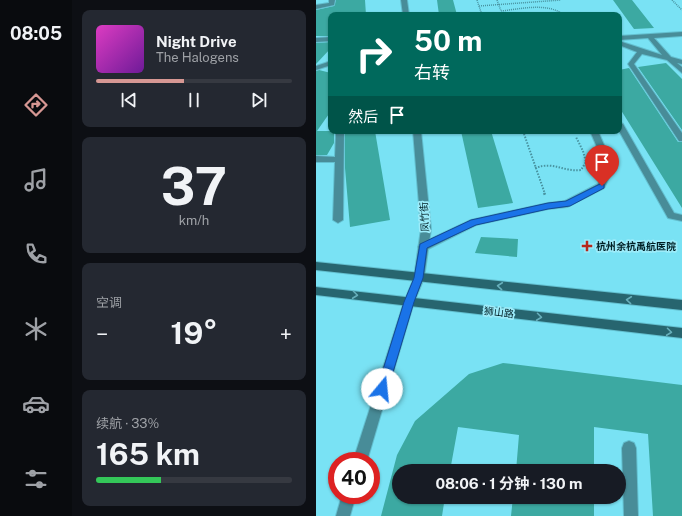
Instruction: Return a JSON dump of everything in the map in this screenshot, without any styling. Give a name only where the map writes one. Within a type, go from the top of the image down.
[{"type":"main road","points":[[316,266],[682,305]]},
{"type":"main road","name":"狮山路","points":[[316,291],[682,333]]},
{"type":"street","points":[[316,7],[332,4],[332,0]]},
{"type":"street","points":[[404,0],[406,12]]},
{"type":"street","points":[[622,38],[682,34]]},
{"type":"street","points":[[648,36],[682,71]]},
{"type":"street","points":[[316,40],[328,39]]},
{"type":"street","points":[[622,44],[682,62]]},
{"type":"street","points":[[641,51],[631,64],[682,140]]},
{"type":"street","points":[[316,68],[328,64]]},
{"type":"street","points":[[622,129],[671,216],[682,218]]},
{"type":"street","points":[[338,220],[340,134]]},
{"type":"street","name":"凤竹街","points":[[363,452],[409,302],[419,278],[426,229],[417,134]]},
{"type":"street","points":[[423,247],[474,222],[548,206],[567,204],[602,186],[606,173],[607,161],[595,134]]},
{"type":"street","points":[[316,159],[339,160]]},
{"type":"street","points":[[629,448],[632,516]]},
{"type":"street","points":[[342,516],[346,504]]},
{"type":"path","points":[[477,0],[481,12]]},
{"type":"path","points":[[497,0],[501,11],[547,8],[557,9],[560,12]]},
{"type":"path","points":[[479,6],[561,0]]},
{"type":"path","points":[[672,0],[682,10]]},
{"type":"path","points":[[524,134],[548,206]]},
{"type":"path","points":[[535,168],[544,164],[554,164],[564,169],[575,171],[581,170],[586,162],[584,152],[576,137]]},
{"type":"building","points":[[336,0],[365,0],[366,12],[328,12],[328,36],[316,36],[316,10],[334,6]]},
{"type":"building","points":[[437,0],[453,0],[456,12],[439,12]]},
{"type":"building","points":[[613,0],[632,0],[654,28],[634,29]]},
{"type":"building","points":[[328,42],[328,51],[316,64],[316,43]]},
{"type":"building","points":[[666,63],[682,79],[682,130],[638,67]]},
{"type":"building","points":[[629,68],[678,142],[682,142],[682,208],[622,112],[622,69]]},
{"type":"building","points":[[319,70],[328,72],[328,115],[317,131],[328,131],[328,134],[334,134],[334,143],[327,155],[316,155],[316,71]]},
{"type":"building","points":[[345,134],[376,134],[390,220],[350,227],[345,168]]},
{"type":"building","points":[[462,134],[492,134],[513,203],[478,208]]},
{"type":"building","points":[[481,237],[518,239],[517,257],[475,253]]},
{"type":"building","points":[[503,363],[682,385],[682,516],[653,516],[648,434],[594,427],[594,464],[517,464],[519,435],[458,427],[451,464],[395,464],[397,455],[415,421],[469,374]]},
{"type":"building","points":[[392,474],[392,504],[444,504],[442,516],[381,516]]},
{"type":"building","points":[[512,504],[594,504],[594,516],[511,516]]},
{"type":"place","name":"杭州余杭禹航医院","points":[[587,246]]},
{"type":"route","points":[[382,389],[409,302],[419,278],[423,247],[474,222],[548,206],[567,204],[602,186]]}]
